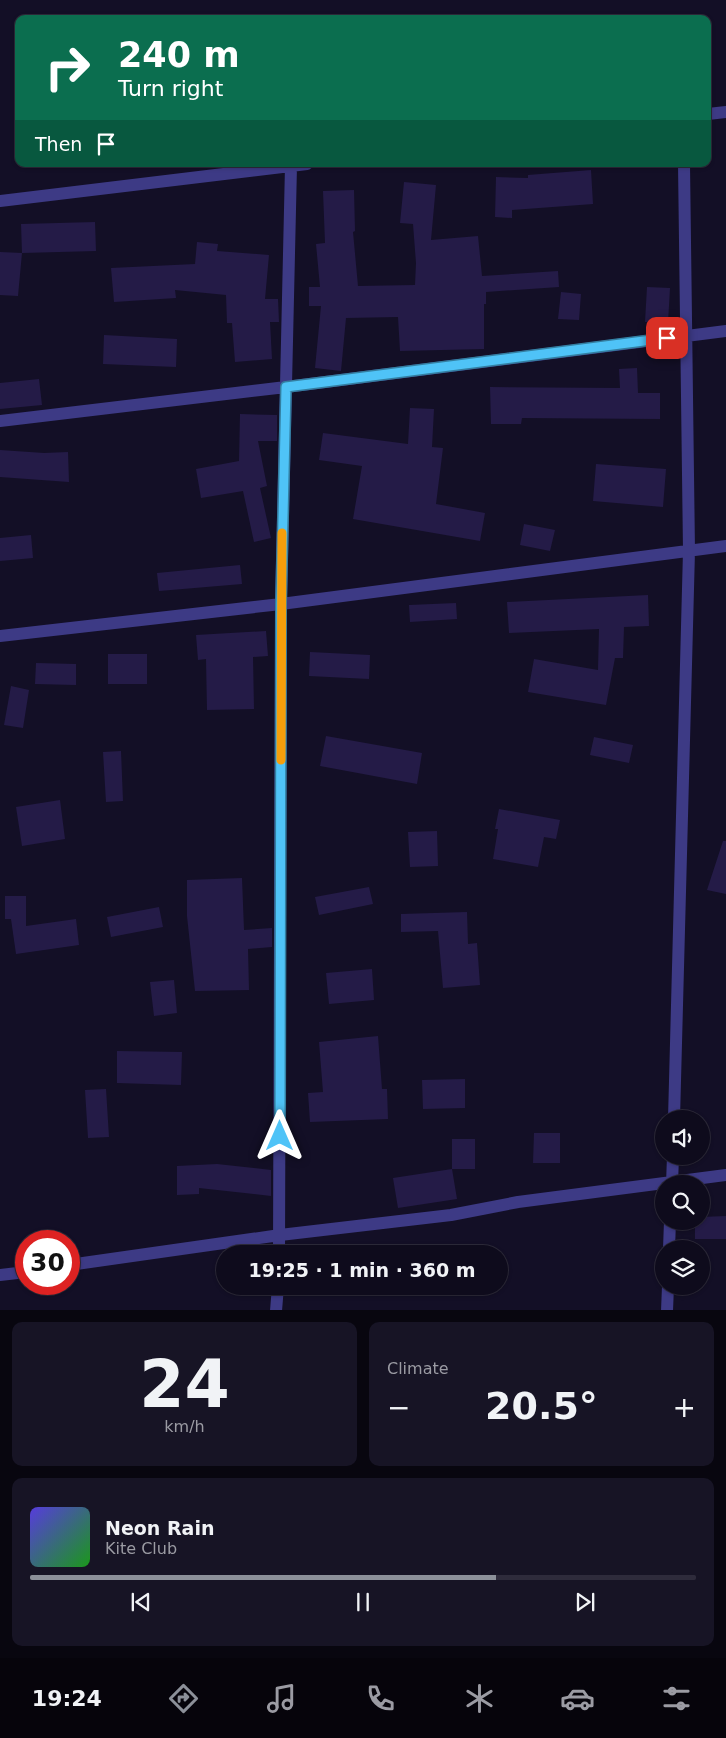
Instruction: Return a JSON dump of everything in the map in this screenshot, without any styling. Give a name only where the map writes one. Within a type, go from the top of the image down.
[{"type":"street","points":[[711,114],[726,112]]},
{"type":"street","points":[[0,201],[283,167]]},
{"type":"street","points":[[279,1245],[281,604],[291,167]]},
{"type":"street","points":[[674,1110],[689,551],[684,167]]},
{"type":"street","points":[[0,421],[726,331]]},
{"type":"street","points":[[0,636],[281,604],[726,546]]},
{"type":"street","points":[[710,1177],[726,1175]]},
{"type":"street","points":[[80,1263],[280,1234],[451,1215],[518,1202],[655,1185]]},
{"type":"street","points":[[0,1275],[15,1273]]},
{"type":"street","points":[[276,1310],[277,1295]]},
{"type":"street","points":[[667,1310],[668,1295]]},
{"type":"building","points":[[591,170],[593,204],[512,210],[512,218],[495,217],[496,177],[528,178],[528,175]]},
{"type":"building","points":[[404,182],[436,185],[431,240],[478,236],[482,276],[558,271],[559,287],[486,292],[486,304],[484,304],[484,349],[400,351],[398,317],[346,318],[341,371],[315,368],[321,306],[309,306],[309,287],[320,287],[316,244],[325,243],[323,191],[354,190],[355,231],[353,232],[358,286],[415,285],[416,263],[413,224],[400,223]]},
{"type":"building","points":[[95,222],[96,251],[22,253],[21,224]]},
{"type":"building","points":[[197,242],[218,244],[217,251],[269,255],[265,299],[278,299],[279,322],[270,322],[272,359],[235,362],[232,323],[227,323],[226,295],[175,290],[176,298],[114,302],[111,268],[195,264]]},
{"type":"building","points":[[0,252],[22,253],[18,296],[0,295]]},
{"type":"building","points":[[647,287],[670,288],[668,323],[645,322]]},
{"type":"building","points":[[561,292],[581,294],[579,320],[558,319]]},
{"type":"building","points":[[104,335],[177,339],[176,367],[103,364]]},
{"type":"building","points":[[637,368],[638,393],[660,393],[660,419],[522,418],[521,424],[491,424],[490,387],[620,388],[619,369]]},
{"type":"building","points":[[39,379],[42,405],[0,409],[0,383]]},
{"type":"building","points":[[410,408],[434,409],[432,447],[443,448],[436,504],[485,513],[480,541],[353,519],[362,466],[319,460],[323,433],[408,444]]},
{"type":"building","points":[[240,414],[277,415],[277,441],[258,441],[267,486],[260,488],[271,538],[254,542],[243,491],[201,498],[196,469],[239,461]]},
{"type":"building","points":[[0,450],[44,453],[68,452],[69,482],[0,477]]},
{"type":"building","points":[[596,464],[666,469],[663,507],[593,501]]},
{"type":"building","points":[[524,524],[555,530],[550,551],[520,545]]},
{"type":"building","points":[[31,535],[33,558],[0,561],[0,538]]},
{"type":"building","points":[[240,565],[242,584],[159,591],[157,573]]},
{"type":"building","points":[[648,595],[649,626],[624,627],[623,658],[615,658],[606,705],[528,692],[534,659],[598,670],[599,629],[509,633],[507,602]]},
{"type":"building","points":[[456,603],[457,619],[410,622],[409,605]]},
{"type":"building","points":[[266,631],[268,656],[253,657],[254,709],[207,710],[206,659],[198,660],[196,635]]},
{"type":"building","points":[[310,652],[370,655],[369,679],[309,676]]},
{"type":"building","points":[[108,654],[147,654],[147,684],[108,684]]},
{"type":"building","points":[[36,663],[76,664],[76,685],[35,684]]},
{"type":"building","points":[[11,686],[29,690],[23,728],[4,725]]},
{"type":"building","points":[[326,736],[422,753],[417,784],[320,766]]},
{"type":"building","points":[[594,737],[633,745],[629,763],[590,755]]},
{"type":"building","points":[[121,751],[123,801],[106,802],[103,752]]},
{"type":"building","points":[[60,800],[65,839],[22,846],[16,807]]},
{"type":"building","points":[[499,809],[560,820],[556,839],[544,837],[538,867],[493,859],[498,829],[495,829]]},
{"type":"building","points":[[437,831],[438,866],[410,867],[408,832]]},
{"type":"building","points":[[723,841],[726,841],[726,894],[707,890]]},
{"type":"building","points":[[242,878],[244,930],[272,928],[272,947],[248,949],[249,990],[195,991],[187,916],[187,880]]},
{"type":"building","points":[[369,887],[373,904],[319,915],[315,897]]},
{"type":"building","points":[[5,896],[26,896],[26,926],[76,919],[79,945],[16,954],[11,919],[5,919]]},
{"type":"building","points":[[159,907],[163,927],[111,937],[107,917]]},
{"type":"building","points":[[467,912],[468,944],[477,943],[480,985],[443,988],[438,931],[401,932],[401,914]]},
{"type":"building","points":[[372,969],[374,1000],[329,1004],[326,973]]},
{"type":"building","points":[[174,980],[177,1013],[154,1016],[150,982]]},
{"type":"building","points":[[378,1036],[382,1089],[387,1089],[388,1119],[310,1122],[308,1093],[323,1092],[319,1042]]},
{"type":"building","points":[[117,1051],[182,1052],[181,1085],[117,1083]]},
{"type":"building","points":[[465,1079],[465,1108],[423,1109],[422,1080]]},
{"type":"building","points":[[106,1089],[109,1137],[88,1138],[85,1090]]},
{"type":"building","points":[[534,1133],[560,1133],[560,1163],[533,1163]]},
{"type":"building","points":[[452,1139],[475,1139],[475,1169],[452,1169]]},
{"type":"building","points":[[217,1164],[271,1170],[271,1196],[199,1188],[199,1194],[177,1195],[177,1166]]},
{"type":"building","points":[[452,1169],[457,1199],[398,1208],[393,1178]]},
{"type":"building","points":[[726,1216],[726,1239],[695,1239],[695,1230],[710,1230],[710,1217]]},
{"type":"slow traffic","points":[[281,760],[282,533]]},
{"type":"route","points":[[280,1136],[281,604],[286,387],[667,338]]}]
